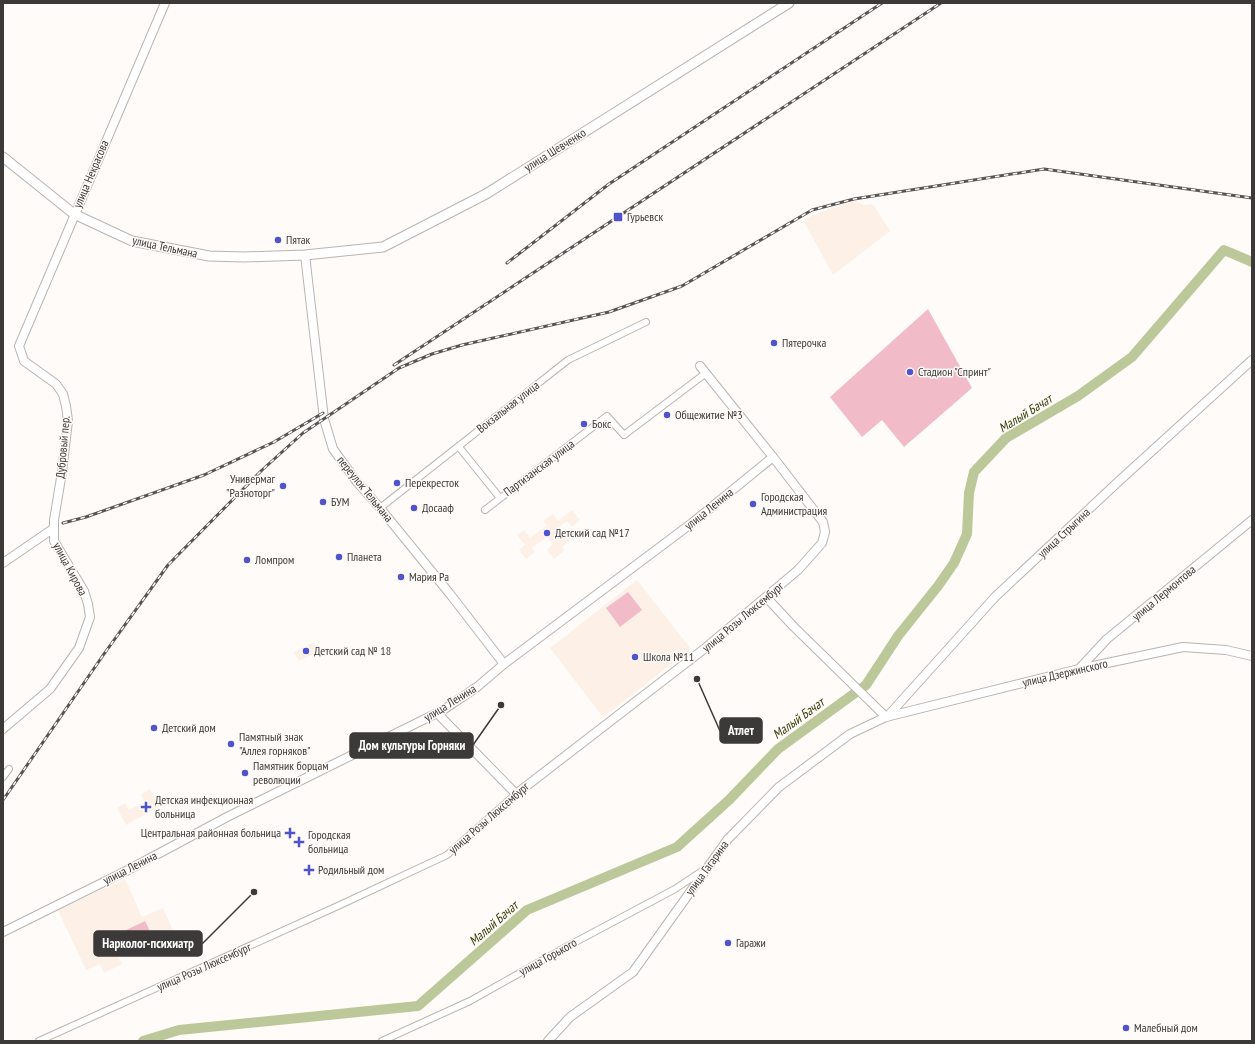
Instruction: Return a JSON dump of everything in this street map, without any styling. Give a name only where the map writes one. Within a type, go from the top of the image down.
[{"type":"main road","name":"улица Шевченко","points":[[305,255],[383,246],[486,194],[789,3]]},
{"type":"main road","name":"улица Тельмана","points":[[3,157],[74,214],[132,241],[209,256],[244,257],[305,255]]},
{"type":"street","name":"улица Некрасова","points":[[19,346],[165,3]]},
{"type":"street","name":"переулок Тельмана","points":[[305,255],[324,419],[333,449],[357,482],[450,594],[504,664]]},
{"type":"street","name":"Вокзальная улица","points":[[380,508],[568,360],[646,322]]},
{"type":"street","name":"Дубровый пер.","points":[[19,346],[24,361],[56,384],[63,394],[66,406],[68,421],[54,524]]},
{"type":"street","name":"улица Стрыгина","points":[[886,717],[995,597],[1119,481],[1252,360]]},
{"type":"street","points":[[703,369],[773,457]]},
{"type":"street","name":"Партизанская улица","points":[[485,510],[607,416],[624,435],[703,369]]},
{"type":"street","points":[[458,446],[500,498]]},
{"type":"street","name":"улица Розы Люксембург","points":[[39,1041],[330,910],[447,855],[516,794],[704,649],[798,570],[822,543],[825,532],[823,522],[773,457]]},
{"type":"street","name":"улица Ленина","points":[[3,932],[126,871],[229,816],[437,713],[476,686],[692,523],[773,457]]},
{"type":"street","name":"улица Лермонтова","points":[[1079,669],[1107,639],[1252,520]]},
{"type":"street","points":[[3,563],[54,524]]},
{"type":"street","name":"улица Кирова","points":[[3,729],[50,689],[79,648],[90,617],[84,591],[54,541],[54,524]]},
{"type":"street","points":[[766,597],[794,627],[886,717]]},
{"type":"street","name":"улица Дзержинского","points":[[886,717],[1079,669],[1183,647],[1226,650],[1248,655]]},
{"type":"street","points":[[437,713],[516,794]]},
{"type":"street","name":"улица Гагарина","points":[[548,1041],[570,1017],[633,972],[728,839],[779,787],[850,734],[886,717]]},
{"type":"street","points":[[3,777],[8,769]]},
{"type":"street","name":"улица Горького","points":[[382,1041],[470,1001],[566,947],[675,889],[709,866]]},
{"type":"shaded area","points":[[856,201],[863,205],[873,204],[890,231],[833,275],[803,220],[831,208]]},
{"type":"shaded area","name":"Стадион \"Спринт\"","points":[[928,309],[972,388],[904,447],[882,420],[862,437],[830,397]]},
{"type":"shaded area","name":"Детский сад №17","points":[[572,510],[580,520],[572,527],[567,521],[555,530],[560,536],[568,530],[574,537],[562,547],[564,551],[554,559],[547,550],[553,544],[547,537],[532,548],[535,552],[526,559],[519,550],[525,545],[517,535],[524,530],[530,538],[547,525],[543,521],[553,514],[558,521]]},
{"type":"shaded area","points":[[637,580],[691,649],[603,717],[550,648]]},
{"type":"shaded area","points":[[628,592],[642,610],[620,627],[606,608]]},
{"type":"shaded area","name":"Детский сад № 18","points":[[314,642],[319,651],[299,661],[294,652]]},
{"type":"shaded area","name":"Детская инфекционная больница","points":[[150,789],[159,807],[126,825],[117,808],[125,803],[129,810],[144,802],[141,794]]},
{"type":"shaded area","points":[[125,879],[142,917],[163,908],[177,939],[147,953],[141,940],[116,952],[122,964],[104,973],[100,964],[86,970],[58,910]]},
{"type":"shaded area","points":[[145,921],[150,931],[129,941],[124,931]]},
{"type":"shaded area","points":[[117,934],[123,946],[100,957],[94,945]]},
{"type":"waterway","name":"Малый Бачат","points":[[143,1041],[179,1030],[418,1006],[527,910],[677,847],[729,800],[778,749],[866,685],[898,636],[938,586],[954,563],[967,534],[969,493],[974,472],[1006,438],[1078,396],[1132,357],[1224,250],[1252,262]]},
{"type":"railway","points":[[507,263],[609,184],[882,3]]},
{"type":"railway","points":[[394,365],[941,3]]},
{"type":"railway","points":[[3,800],[104,654],[168,565],[261,471],[303,433],[399,368],[432,354],[462,345],[609,312],[682,286],[812,210],[854,199],[1044,169],[1252,198]]},
{"type":"railway","points":[[63,523],[86,517],[204,475],[274,442],[323,413]]},
{"type":"place","name":"Гурьевск","points":[[618,217]]},
{"type":"place","name":"Пятак","points":[[278,240]]},
{"type":"place","name":"Пятерочка","points":[[774,343]]},
{"type":"place","name":"Стадион \"Спринт\"","points":[[910,372]]},
{"type":"place","name":"Общежитие №3","points":[[667,415]]},
{"type":"place","name":"Бокс","points":[[584,424]]},
{"type":"place","name":"Перекресток","points":[[397,483]]},
{"type":"place","name":"Универмаг \"Разноторг\"","points":[[283,486]]},
{"type":"place","name":"БУМ","points":[[323,502]]},
{"type":"place","name":"Городская Администрация","points":[[753,504]]},
{"type":"place","name":"Досааф","points":[[414,508]]},
{"type":"place","name":"Детский сад №17","points":[[547,533]]},
{"type":"place","name":"Планета","points":[[339,557]]},
{"type":"place","name":"Ломпром","points":[[247,560]]},
{"type":"place","name":"Мария Ра","points":[[401,577]]},
{"type":"place","name":"Детский сад № 18","points":[[306,651]]},
{"type":"place","name":"Школа №11","points":[[635,657]]},
{"type":"place","name":"Атлет","points":[[697,679]]},
{"type":"place","name":"Дом культуры Горняки","points":[[501,705]]},
{"type":"place","name":"Детский дом","points":[[154,728]]},
{"type":"place","name":"Памятный знак \"Аллея горняков\"","points":[[231,744]]},
{"type":"place","name":"Памятник борцам революции","points":[[245,773]]},
{"type":"place","name":"Детская инфекционная больница","points":[[146,807]]},
{"type":"place","name":"Центральная районная больница","points":[[290,833]]},
{"type":"place","name":"Городская больница","points":[[299,842]]},
{"type":"place","name":"Родильный дом","points":[[309,870]]},
{"type":"place","name":"Нарколог-психиатр","points":[[254,892]]},
{"type":"place","name":"Гаражи","points":[[728,943]]},
{"type":"place","name":"Малебный дом","points":[[1126,1028]]}]
